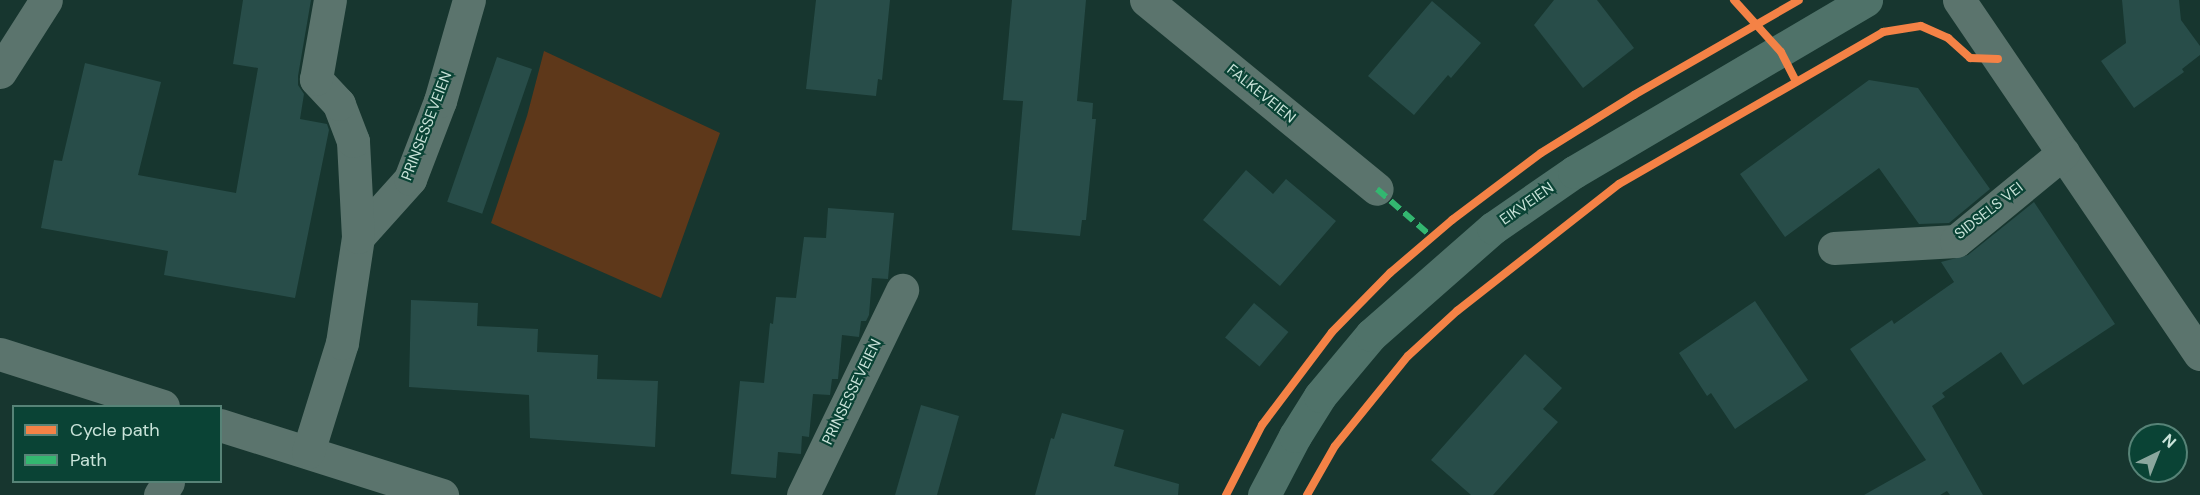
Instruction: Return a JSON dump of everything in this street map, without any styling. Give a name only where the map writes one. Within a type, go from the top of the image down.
[{"type":"main road","name":"EIKVEIEN","points":[[1264,495],[1295,436],[1320,396],[1371,335],[1493,228],[1574,172],[1866,0]]},
{"type":"street","points":[[0,72],[46,0]]},
{"type":"street","points":[[308,452],[342,343],[358,237],[353,141],[339,104],[316,79],[330,0]]},
{"type":"street","name":"PRINSESSEVEIEN","points":[[358,237],[410,180],[440,101],[469,0]]},
{"type":"street","name":"FALKEVEIEN","points":[[1146,0],[1377,189]]},
{"type":"street","points":[[1959,0],[2199,350]]},
{"type":"street","name":"SIDSELS VEI","points":[[1834,248],[1956,241],[2063,153]]},
{"type":"street","name":"PRINSESSEVEIEN","points":[[803,495],[902,290]]},
{"type":"street","points":[[0,354],[160,405]]},
{"type":"street","points":[[222,426],[442,495]]},
{"type":"shaded area","points":[[544,51],[720,133],[661,298],[491,223],[527,116]]},
{"type":"building","points":[[243,0],[311,0],[298,76],[298,85],[304,94],[300,119],[327,124],[329,130],[295,298],[164,275],[168,251],[41,228],[54,160],[62,161],[85,63],[161,82],[138,175],[236,193],[258,68],[233,64]]},
{"type":"building","points":[[816,0],[890,0],[882,80],[878,79],[876,96],[806,89]]},
{"type":"building","points":[[1012,0],[1086,0],[1077,101],[1093,103],[1092,119],[1096,119],[1086,220],[1082,220],[1080,236],[1012,230],[1023,101],[1003,100]]},
{"type":"building","points":[[1554,0],[1597,0],[1634,48],[1583,88],[1534,25]]},
{"type":"building","points":[[2122,0],[2179,0],[2181,20],[2200,46],[2200,55],[2182,69],[2184,72],[2134,108],[2101,61],[2126,43]]},
{"type":"building","points":[[1432,1],[1481,43],[1451,78],[1448,75],[1414,115],[1368,76]]},
{"type":"building","points":[[497,57],[532,69],[482,214],[447,202]]},
{"type":"building","points":[[1869,80],[1918,88],[1990,189],[1949,223],[1919,224],[1879,168],[1785,237],[1740,174]]},
{"type":"building","points":[[1246,170],[1273,194],[1286,179],[1336,221],[1280,286],[1203,220]]},
{"type":"building","points":[[2034,202],[2115,324],[2023,385],[2001,352],[1942,393],[1945,397],[1932,406],[1983,495],[1950,495],[1947,491],[1940,495],[1864,495],[1926,460],[1850,349],[1892,320],[1894,324],[1954,282],[1941,262],[1968,255]]},
{"type":"building","points":[[828,208],[894,213],[888,279],[872,278],[869,315],[866,321],[861,321],[859,337],[842,335],[838,379],[832,379],[830,395],[813,394],[809,437],[802,436],[801,454],[778,452],[776,478],[731,474],[740,381],[764,383],[770,323],[773,324],[776,297],[796,298],[804,237],[826,238]]},
{"type":"building","points":[[411,300],[478,303],[477,326],[538,329],[537,352],[598,355],[597,379],[658,381],[655,447],[530,438],[529,395],[409,387]]},
{"type":"building","points":[[1755,301],[1808,380],[1735,429],[1711,393],[1707,396],[1679,353]]},
{"type":"building","points":[[1254,303],[1288,332],[1260,366],[1225,337]]},
{"type":"building","points":[[1525,354],[1562,388],[1543,409],[1558,422],[1493,495],[1471,495],[1431,460]]},
{"type":"building","points":[[921,405],[959,416],[937,495],[895,495]]},
{"type":"building","points":[[1062,413],[1124,430],[1114,466],[1179,484],[1178,495],[1035,495],[1051,438],[1054,439]]},
{"type":"marked path","points":[[1377,189],[1432,237]]},
{"type":"cycle path","points":[[1734,0],[1781,52],[1796,81]]},
{"type":"cycle path","points":[[1226,495],[1262,425],[1332,332],[1390,273],[1452,220],[1541,153],[1634,95],[1799,0]]},
{"type":"cycle path","points":[[1307,495],[1335,446],[1408,356],[1457,311],[1619,184],[1883,32],[1921,26],[1948,38],[1970,58],[1998,59]]}]
